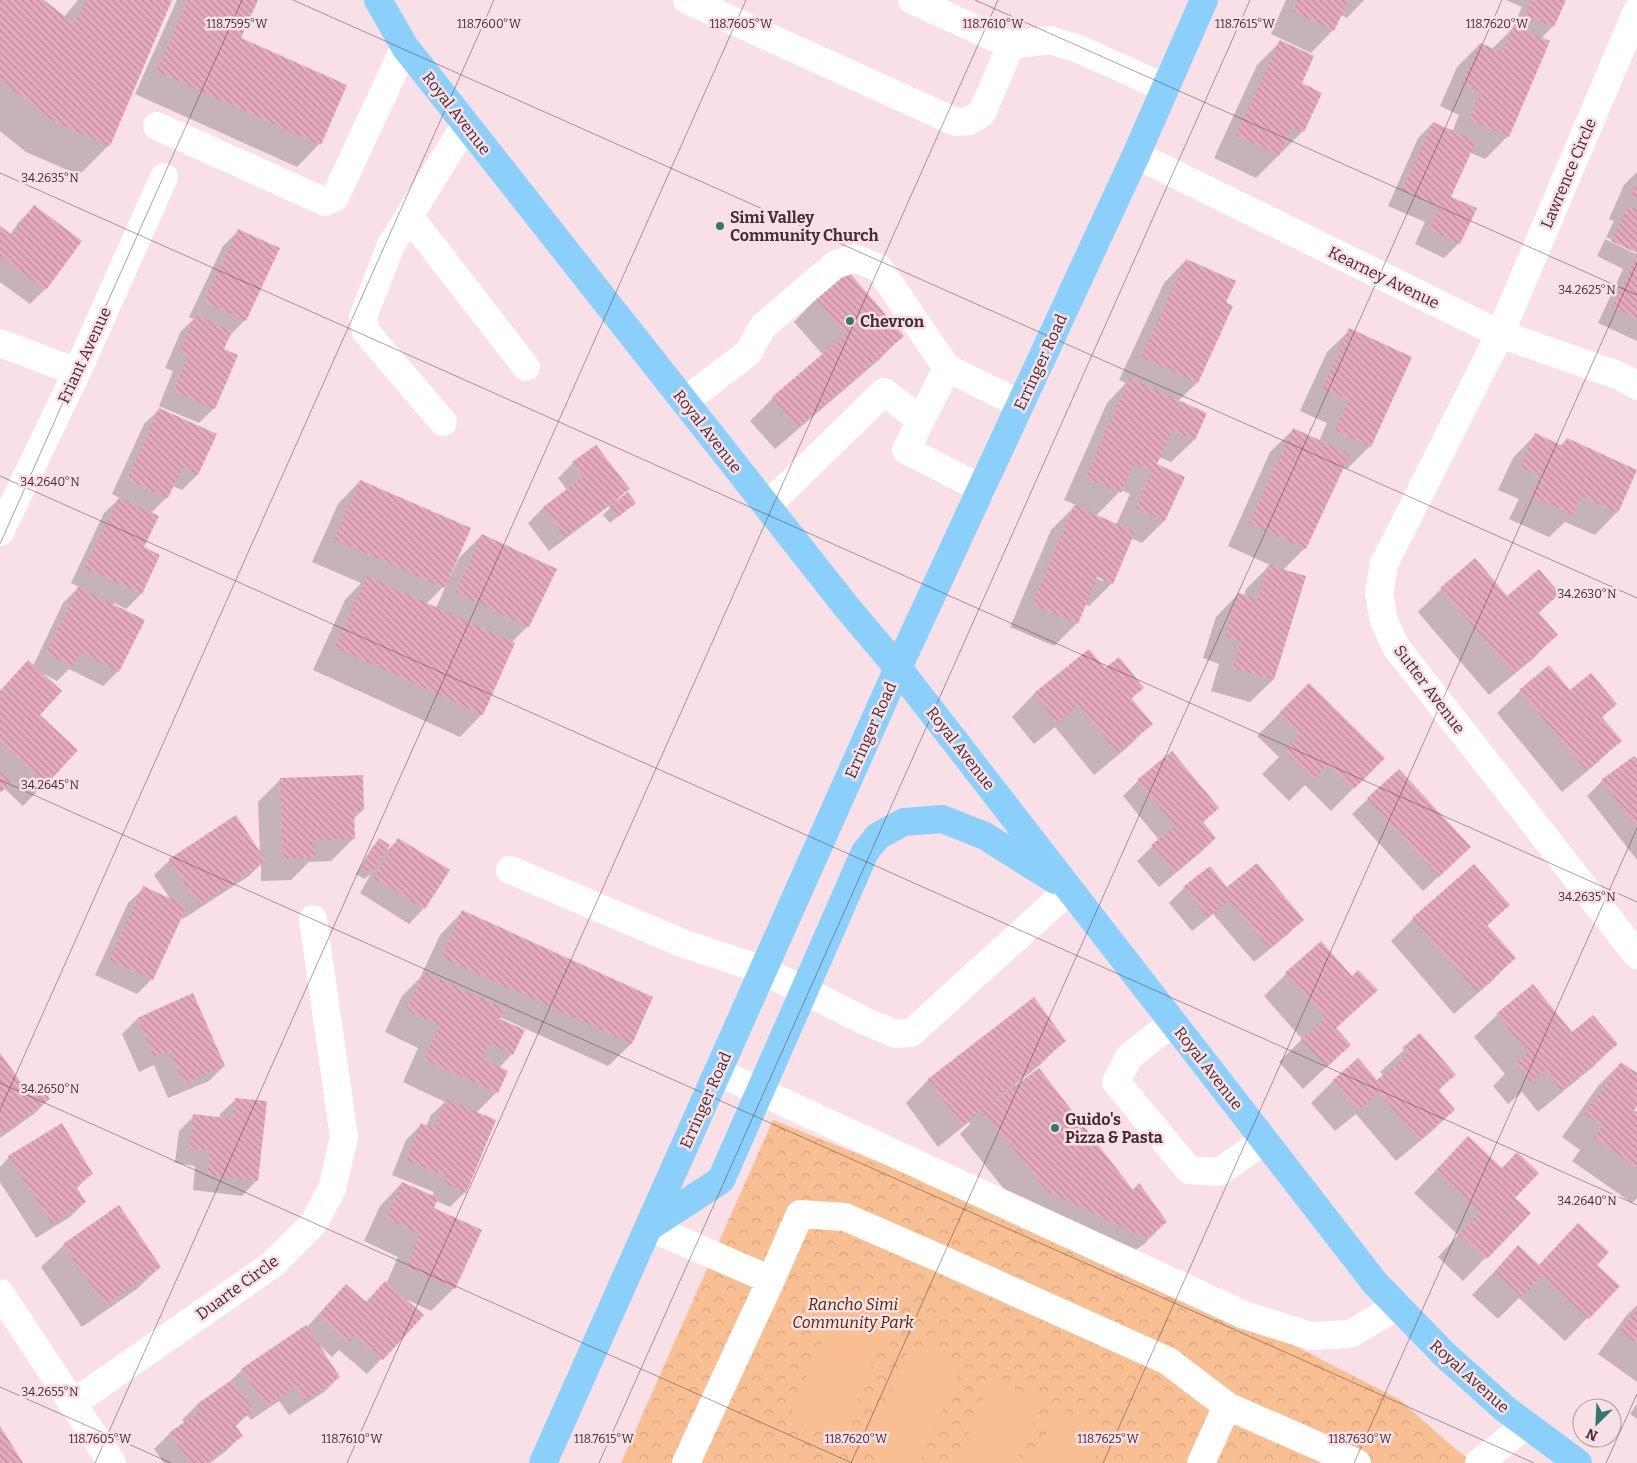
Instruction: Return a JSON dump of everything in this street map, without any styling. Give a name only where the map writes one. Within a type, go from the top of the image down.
[{"type":"main road","name":"Royal Avenue","points":[[378,0],[405,47],[845,604],[898,668],[1375,1283],[1445,1354],[1504,1408],[1578,1463]]},
{"type":"main road","name":"Erringer Road","points":[[543,1463],[898,668],[1136,156],[1204,0]]},
{"type":"main road","points":[[649,1227],[721,1180],[865,852],[878,836],[904,822],[942,819],[985,836],[1070,889]]},
{"type":"street","points":[[687,0],[956,122],[969,121],[982,112],[1012,46]]},
{"type":"street","points":[[912,0],[1012,46],[1050,40],[1079,49],[1166,88]]},
{"type":"street","name":"Lawrence Circle","points":[[1500,334],[1637,11]]},
{"type":"street","points":[[157,126],[325,202],[335,197],[405,47]]},
{"type":"street","points":[[443,422],[366,332],[363,317],[391,245],[466,124]]},
{"type":"street","name":"Kearney Avenue","points":[[1136,156],[1500,334],[1620,376],[1637,386]]},
{"type":"street","name":"Friant Avenue","points":[[0,532],[77,372],[164,177]]},
{"type":"street","points":[[409,216],[526,367]]},
{"type":"street","points":[[685,401],[748,353],[763,326],[835,266],[854,258],[880,268],[947,368],[1020,404]]},
{"type":"street","name":"Sutter Avenue","points":[[1500,334],[1384,564],[1379,593],[1384,621],[1396,647],[1637,955]]},
{"type":"street","points":[[0,342],[77,372]]},
{"type":"street","points":[[947,368],[906,450],[982,489]]},
{"type":"street","points":[[768,505],[884,392],[921,420]]},
{"type":"street","points":[[510,870],[682,943],[763,970],[866,1022],[894,1034],[911,1033],[1070,889]]},
{"type":"street","name":"Duarte Circle","points":[[72,1404],[273,1264],[313,1224],[332,1189],[344,1137],[313,919]]},
{"type":"street","points":[[1173,1022],[1129,1057],[1116,1082],[1189,1170],[1219,1172],[1265,1140]]},
{"type":"street","points":[[718,1072],[1244,1315],[1311,1336],[1350,1334],[1398,1306]]},
{"type":"street","points":[[686,1463],[800,1214],[845,1217],[939,1258],[1168,1362],[1227,1406],[1357,1463]]},
{"type":"street","points":[[649,1227],[771,1280]]},
{"type":"street","points":[[0,1293],[112,1463]]},
{"type":"street","points":[[1201,1463],[1227,1406]]},
{"type":"street","points":[[1479,1463],[1526,1425]]},
{"type":"green space","name":"Rancho Simi Community Park","points":[[773,1120],[1146,1269],[1400,1400],[1454,1448],[1474,1463],[621,1463]]},
{"type":"green space","points":[[836,1310],[886,1332],[839,1441],[789,1418]]},
{"type":"green space","points":[[911,1344],[961,1366],[919,1463],[889,1463],[864,1452]]},
{"type":"green space","points":[[992,1379],[1042,1402],[1015,1463],[955,1463]]},
{"type":"green space","points":[[1057,1408],[1107,1430],[1093,1463],[1033,1463]]},
{"type":"building","points":[[0,0],[44,0],[73,23],[80,14],[86,0],[172,0],[110,146],[55,122],[0,79]]},
{"type":"building","points":[[188,0],[258,0],[241,38],[347,85],[321,145],[156,71]]},
{"type":"building","points":[[1298,0],[1349,0],[1334,31],[1292,11]]},
{"type":"building","points":[[1532,0],[1566,0],[1554,27],[1526,15]]},
{"type":"building","points":[[1514,26],[1550,41],[1509,137],[1469,120],[1481,92],[1462,83],[1480,43],[1502,52]]},
{"type":"building","points":[[1280,40],[1314,56],[1302,83],[1322,93],[1304,132],[1293,127],[1279,156],[1236,135]]},
{"type":"building","points":[[1433,122],[1476,141],[1451,197],[1477,208],[1460,244],[1429,229],[1440,207],[1402,190]]},
{"type":"building","points":[[1637,183],[1637,199],[1631,196]]},
{"type":"building","points":[[34,205],[82,241],[46,290],[0,256],[0,226],[12,235]]},
{"type":"building","points":[[1628,206],[1637,210],[1637,253],[1611,241]]},
{"type":"building","points":[[238,229],[280,248],[246,321],[204,301]]},
{"type":"building","points":[[1637,255],[1637,319],[1612,307]]},
{"type":"building","points":[[1186,259],[1236,281],[1226,302],[1233,306],[1198,383],[1141,357]]},
{"type":"building","points":[[848,271],[904,336],[798,427],[772,397],[846,334],[815,298]]},
{"type":"building","points":[[196,315],[232,331],[224,349],[238,355],[215,409],[173,391],[188,356],[179,352]]},
{"type":"building","points":[[1349,328],[1412,357],[1371,447],[1335,430],[1349,400],[1322,388]]},
{"type":"building","points":[[1129,378],[1207,413],[1195,440],[1172,430],[1157,464],[1185,477],[1165,521],[1136,508],[1152,471],[1134,463],[1121,493],[1086,477]]},
{"type":"building","points":[[159,408],[217,434],[198,475],[182,468],[168,498],[127,479]]},
{"type":"building","points":[[1293,428],[1350,454],[1306,549],[1249,523]]},
{"type":"building","points":[[1535,433],[1563,446],[1567,438],[1637,470],[1618,513],[1581,496],[1573,515],[1531,496],[1540,476],[1520,467]]},
{"type":"building","points":[[596,445],[630,489],[565,537],[543,507],[583,477],[572,462]]},
{"type":"building","points":[[360,480],[471,528],[445,588],[334,539]]},
{"type":"building","points":[[628,492],[636,503],[618,517],[610,506]]},
{"type":"building","points":[[119,497],[159,516],[144,547],[160,555],[142,594],[85,568]]},
{"type":"building","points":[[1074,505],[1135,532],[1113,584],[1097,577],[1078,624],[1032,604]]},
{"type":"building","points":[[482,534],[557,569],[529,627],[455,592]]},
{"type":"building","points":[[1475,558],[1507,596],[1539,569],[1560,594],[1538,612],[1558,635],[1513,673],[1440,588]]},
{"type":"building","points":[[1268,565],[1306,576],[1274,680],[1233,668],[1241,641],[1225,636],[1238,593],[1258,599]]},
{"type":"building","points":[[367,576],[515,643],[483,715],[335,647]]},
{"type":"building","points":[[78,587],[145,620],[119,672],[80,652],[73,666],[46,653]]},
{"type":"building","points":[[1089,649],[1105,668],[1119,657],[1144,688],[1131,698],[1153,724],[1117,753],[1079,705],[1057,723],[1034,693]]},
{"type":"building","points":[[28,660],[62,691],[40,715],[78,750],[47,784],[0,742],[0,691]]},
{"type":"building","points":[[1549,665],[1570,690],[1591,673],[1617,704],[1602,717],[1622,741],[1586,770],[1519,690]]},
{"type":"building","points":[[1309,683],[1385,758],[1354,789],[1328,764],[1313,779],[1284,751],[1300,734],[1279,713]]},
{"type":"building","points":[[1172,751],[1219,808],[1203,822],[1216,838],[1175,873],[1151,845],[1175,826],[1137,780]]},
{"type":"building","points":[[1634,756],[1637,759],[1637,826],[1601,780]]},
{"type":"building","points":[[0,769],[11,783],[0,793]]},
{"type":"building","points":[[1399,769],[1471,847],[1439,877],[1367,798]]},
{"type":"building","points":[[363,775],[364,810],[354,811],[355,839],[314,840],[315,858],[283,859],[280,778]]},
{"type":"building","points":[[236,815],[266,861],[199,905],[169,859]]},
{"type":"building","points":[[379,838],[390,845],[372,873],[362,867]]},
{"type":"building","points":[[398,838],[450,870],[425,909],[374,878]]},
{"type":"building","points":[[1257,863],[1304,920],[1269,948],[1229,900],[1208,917],[1183,887],[1210,866],[1227,887]]},
{"type":"building","points":[[1474,864],[1510,905],[1487,925],[1516,958],[1477,992],[1412,918]]},
{"type":"building","points":[[143,886],[187,906],[153,980],[109,960]]},
{"type":"building","points":[[462,910],[653,997],[632,1044],[441,957]]},
{"type":"building","points":[[1321,941],[1352,976],[1358,970],[1378,990],[1336,1028],[1351,1045],[1327,1067],[1301,1039],[1325,1017],[1285,973]]},
{"type":"building","points":[[424,972],[505,1009],[500,1019],[525,1030],[513,1055],[490,1043],[482,1059],[508,1071],[498,1093],[424,1059],[440,1025],[406,1009]]},
{"type":"building","points":[[1533,984],[1572,1032],[1593,1015],[1618,1044],[1561,1090],[1545,1070],[1531,1082],[1515,1063],[1528,1052],[1496,1014]]},
{"type":"building","points":[[193,993],[225,1066],[184,1084],[169,1051],[154,1057],[137,1018]]},
{"type":"building","points":[[1034,997],[1066,1041],[962,1126],[928,1079]]},
{"type":"building","points":[[1420,1033],[1456,1075],[1438,1089],[1455,1110],[1419,1140],[1379,1092],[1358,1110],[1333,1080],[1358,1058],[1377,1080],[1407,1055],[1402,1048]]},
{"type":"building","points":[[0,1053],[29,1093],[40,1084],[50,1099],[2,1134],[0,1130]]},
{"type":"building","points":[[1621,1062],[1637,1073],[1637,1106],[1634,1110],[1637,1112],[1637,1168],[1594,1137],[1602,1126],[1584,1114]]},
{"type":"building","points":[[1039,1068],[1133,1190],[1139,1183],[1167,1222],[1145,1238],[1047,1191],[982,1110]]},
{"type":"building","points":[[235,1098],[267,1101],[258,1181],[207,1175],[210,1151],[190,1149],[193,1114],[233,1119]]},
{"type":"building","points":[[446,1099],[496,1120],[466,1193],[446,1184],[448,1177],[406,1160],[421,1123],[434,1128]]},
{"type":"building","points":[[62,1123],[93,1174],[75,1185],[86,1202],[52,1224],[8,1156]]},
{"type":"building","points":[[1468,1136],[1502,1168],[1517,1152],[1539,1173],[1515,1198],[1531,1213],[1487,1259],[1459,1234],[1480,1211],[1436,1170]]},
{"type":"building","points":[[402,1182],[438,1198],[434,1208],[482,1230],[455,1289],[406,1266],[420,1234],[386,1218]]},
{"type":"building","points":[[119,1205],[161,1267],[105,1305],[63,1244]]},
{"type":"building","points":[[1578,1223],[1609,1252],[1597,1265],[1620,1286],[1589,1319],[1542,1276],[1522,1297],[1494,1272],[1518,1245],[1539,1265]]},
{"type":"building","points":[[385,1281],[424,1315],[383,1360],[355,1336],[348,1343],[318,1315],[346,1284],[366,1302]]},
{"type":"building","points":[[1637,1307],[1637,1343],[1620,1331]]},
{"type":"building","points":[[306,1325],[340,1377],[305,1401],[295,1387],[266,1406],[241,1369]]},
{"type":"building","points":[[232,1380],[254,1411],[234,1424],[243,1436],[205,1463],[190,1463],[169,1433],[201,1410],[197,1404]]},
{"type":"building","points":[[0,1426],[23,1463],[0,1463]]},
{"type":"place","name":"Simi Valley Community Church","points":[[720,226]]},
{"type":"place","name":"Chevron","points":[[850,321]]},
{"type":"place","name":"Guido's Pizza & Pasta","points":[[1055,1128]]}]
